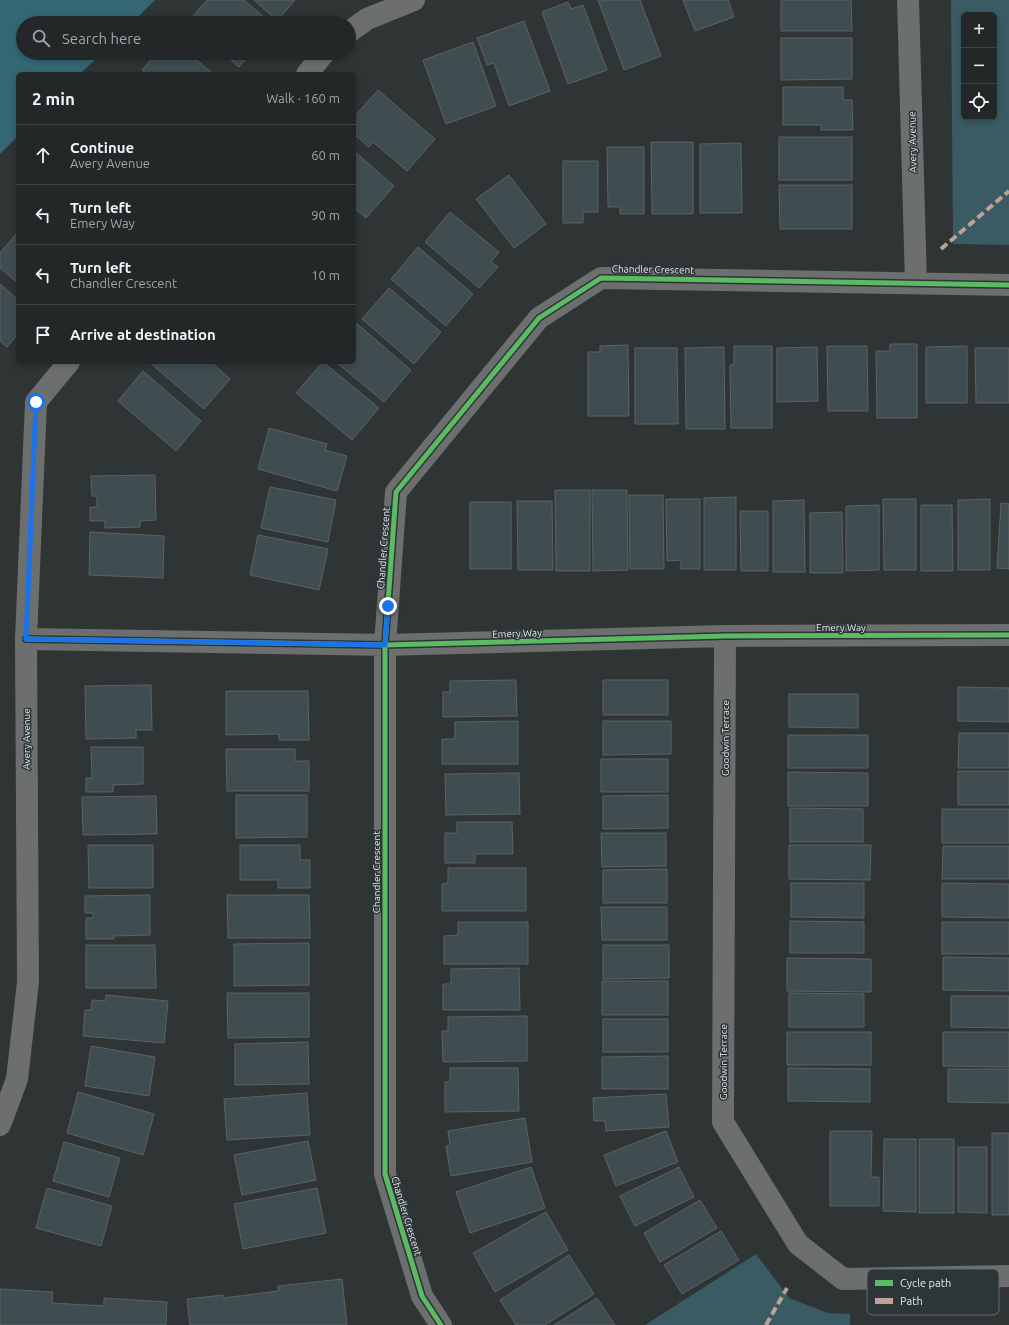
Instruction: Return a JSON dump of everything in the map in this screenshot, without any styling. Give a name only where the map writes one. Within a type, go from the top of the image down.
[{"type":"street","points":[[356,27],[367,19],[414,0]]},
{"type":"street","name":"Avery Avenue","points":[[908,0],[916,283]]},
{"type":"street","points":[[309,72],[318,60]]},
{"type":"street","name":"Chandler Crescent","points":[[441,1325],[422,1296],[385,1174],[385,645],[396,492],[539,318],[601,278],[1009,285]]},
{"type":"street","name":"Avery Avenue","points":[[0,1125],[17,1079],[28,982],[26,639],[36,402],[67,364]]},
{"type":"street","name":"Emery Way","points":[[26,639],[385,645],[725,636],[1009,636]]},
{"type":"street","name":"Goodwin Terrace","points":[[725,636],[723,1122],[798,1244],[843,1279],[867,1279]]},
{"type":"street","name":"Goodwin Terrace","points":[[999,1276],[1009,1276]]},
{"type":"shaded area","points":[[0,0],[155,0],[139,16],[16,16],[16,60],[95,60],[82,72],[16,72],[16,138],[0,154]]},
{"type":"shaded area","points":[[951,0],[1009,0],[1009,245],[953,244]]},
{"type":"shaded area","points":[[756,1254],[789,1298],[828,1313],[850,1314],[850,1325],[645,1325]]},
{"type":"building","points":[[207,0],[244,0],[263,16],[193,16]]},
{"type":"building","points":[[254,0],[295,0],[281,16],[272,16]]},
{"type":"building","points":[[598,0],[640,0],[661,56],[624,70]]},
{"type":"building","points":[[683,0],[728,0],[734,17],[695,31]]},
{"type":"building","points":[[781,0],[851,0],[852,31],[781,31]]},
{"type":"building","points":[[568,2],[571,9],[583,5],[607,70],[568,84],[542,12]]},
{"type":"building","points":[[524,21],[550,91],[509,106],[494,63],[487,65],[477,38]]},
{"type":"building","points":[[781,38],[852,38],[852,79],[781,80]]},
{"type":"building","points":[[473,42],[496,106],[446,124],[423,60]]},
{"type":"building","points":[[151,60],[196,60],[211,72],[144,72],[142,70]]},
{"type":"building","points":[[230,60],[245,60],[239,67]]},
{"type":"building","points":[[783,87],[843,87],[843,100],[852,100],[853,130],[821,130],[821,125],[783,125]]},
{"type":"building","points":[[378,90],[435,139],[407,171],[373,142],[369,147],[356,136],[356,115]]},
{"type":"building","points":[[779,137],[852,137],[852,180],[779,180]]},
{"type":"building","points":[[651,142],[693,142],[693,214],[652,214]]},
{"type":"building","points":[[741,143],[742,213],[700,213],[700,144]]},
{"type":"building","points":[[607,147],[644,147],[644,214],[620,214],[620,207],[608,207]]},
{"type":"building","points":[[356,153],[394,186],[366,218],[356,210]]},
{"type":"building","points":[[563,161],[598,161],[598,212],[583,212],[583,223],[563,223]]},
{"type":"building","points":[[509,175],[546,224],[514,248],[476,199]]},
{"type":"building","points":[[779,185],[852,185],[852,229],[780,229]]},
{"type":"building","points":[[450,212],[499,252],[491,262],[498,267],[479,288],[425,242]]},
{"type":"building","points":[[16,234],[16,281],[0,268],[0,253]]},
{"type":"building","points":[[418,247],[473,294],[446,326],[391,279]]},
{"type":"building","points":[[0,284],[16,298],[16,336],[7,347],[0,341]]},
{"type":"building","points":[[389,288],[441,332],[414,364],[362,319]]},
{"type":"building","points":[[356,323],[411,370],[384,402],[338,364],[356,364]]},
{"type":"building","points":[[890,344],[917,344],[917,418],[877,418],[876,351],[890,351]]},
{"type":"building","points":[[628,345],[629,416],[588,416],[588,352],[600,352],[600,346]]},
{"type":"building","points":[[734,346],[772,346],[772,428],[731,428],[730,365],[734,364]]},
{"type":"building","points":[[827,346],[867,346],[868,411],[828,411]]},
{"type":"building","points":[[967,346],[967,403],[926,403],[926,347]]},
{"type":"building","points":[[724,347],[725,429],[686,429],[685,348]]},
{"type":"building","points":[[817,347],[818,401],[777,402],[777,348]]},
{"type":"building","points":[[635,348],[677,348],[678,424],[635,424]]},
{"type":"building","points":[[975,348],[1009,348],[1009,403],[976,403]]},
{"type":"building","points":[[151,364],[213,364],[230,379],[204,409]]},
{"type":"building","points":[[321,364],[325,364],[379,408],[352,440],[296,393]]},
{"type":"building","points":[[143,371],[201,421],[176,451],[118,401]]},
{"type":"building","points":[[269,428],[327,444],[325,450],[347,456],[337,491],[258,469]]},
{"type":"building","points":[[155,475],[156,520],[140,521],[140,527],[105,528],[105,521],[90,521],[90,507],[97,507],[97,496],[92,496],[91,476]]},
{"type":"building","points":[[270,487],[336,500],[328,542],[261,528]]},
{"type":"building","points":[[555,490],[590,490],[590,571],[556,571]]},
{"type":"building","points":[[592,490],[627,490],[628,570],[593,571]]},
{"type":"building","points":[[629,495],[663,495],[664,569],[630,569]]},
{"type":"building","points":[[736,497],[736,570],[704,570],[704,498]]},
{"type":"building","points":[[666,499],[700,499],[700,569],[681,569],[681,560],[667,561]]},
{"type":"building","points":[[883,499],[916,499],[916,570],[884,570]]},
{"type":"building","points":[[990,499],[990,570],[958,570],[958,500]]},
{"type":"building","points":[[804,500],[805,572],[773,572],[773,501]]},
{"type":"building","points":[[517,501],[552,501],[553,570],[518,570]]},
{"type":"building","points":[[470,502],[511,502],[511,569],[470,569]]},
{"type":"building","points":[[1001,503],[1009,504],[1009,569],[997,568]]},
{"type":"building","points":[[879,505],[879,570],[846,571],[846,506]]},
{"type":"building","points":[[921,505],[952,505],[953,571],[921,571]]},
{"type":"building","points":[[740,511],[768,511],[768,571],[741,571]]},
{"type":"building","points":[[842,512],[843,573],[810,573],[810,513]]},
{"type":"building","points":[[90,532],[164,536],[163,578],[89,575]]},
{"type":"building","points":[[258,535],[328,549],[319,590],[250,575]]},
{"type":"building","points":[[516,680],[517,716],[443,717],[443,692],[450,692],[450,681]]},
{"type":"building","points":[[603,680],[668,680],[668,715],[603,715]]},
{"type":"building","points":[[151,685],[152,730],[136,730],[136,738],[86,739],[85,686]]},
{"type":"building","points":[[958,687],[1009,688],[1009,722],[958,721]]},
{"type":"building","points":[[226,691],[308,691],[309,740],[279,740],[279,734],[226,735]]},
{"type":"building","points":[[789,694],[858,694],[858,728],[789,727]]},
{"type":"building","points":[[518,721],[518,764],[442,764],[442,739],[455,739],[455,722]]},
{"type":"building","points":[[603,721],[671,721],[671,754],[603,755]]},
{"type":"building","points":[[959,733],[1009,733],[1009,768],[958,768]]},
{"type":"building","points":[[788,735],[868,735],[868,768],[788,768]]},
{"type":"building","points":[[91,747],[143,747],[143,784],[113,785],[113,792],[86,792],[86,778],[92,778]]},
{"type":"building","points":[[226,749],[295,749],[295,761],[309,761],[309,791],[227,791]]},
{"type":"building","points":[[601,759],[668,759],[668,792],[601,792]]},
{"type":"building","points":[[958,771],[1009,771],[1009,805],[958,805]]},
{"type":"building","points":[[788,772],[868,773],[868,806],[788,806]]},
{"type":"building","points":[[519,773],[520,814],[446,815],[445,774]]},
{"type":"building","points":[[236,795],[307,795],[307,837],[236,838]]},
{"type":"building","points":[[668,795],[668,828],[603,829],[603,796]]},
{"type":"building","points":[[156,796],[157,834],[83,835],[82,797]]},
{"type":"building","points":[[790,808],[863,809],[863,842],[790,842]]},
{"type":"building","points":[[942,809],[1009,809],[1009,843],[942,843]]},
{"type":"building","points":[[457,822],[512,822],[513,854],[475,854],[475,863],[445,863],[445,833],[457,833]]},
{"type":"building","points":[[601,833],[666,833],[666,866],[602,867]]},
{"type":"building","points":[[88,845],[153,845],[153,888],[89,888]]},
{"type":"building","points":[[240,845],[300,845],[300,860],[310,860],[310,888],[278,888],[278,880],[240,880]]},
{"type":"building","points":[[789,845],[871,845],[870,880],[789,879]]},
{"type":"building","points":[[943,846],[1009,846],[1009,879],[942,879]]},
{"type":"building","points":[[448,868],[526,868],[526,911],[442,911],[442,884],[448,883]]},
{"type":"building","points":[[667,869],[667,903],[603,903],[603,870]]},
{"type":"building","points":[[791,883],[864,883],[864,918],[791,917]]},
{"type":"building","points":[[942,883],[1009,884],[1009,918],[942,917]]},
{"type":"building","points":[[150,895],[150,935],[114,936],[114,939],[86,939],[86,918],[93,918],[93,913],[85,913],[85,896]]},
{"type":"building","points":[[227,895],[309,895],[310,938],[228,938]]},
{"type":"building","points":[[601,907],[667,907],[667,940],[602,940]]},
{"type":"building","points":[[790,921],[864,922],[864,953],[790,953]]},
{"type":"building","points":[[458,922],[528,922],[528,964],[444,964],[444,936],[458,935]]},
{"type":"building","points":[[942,922],[1009,922],[1009,954],[942,954]]},
{"type":"building","points":[[309,943],[309,985],[234,986],[234,944]]},
{"type":"building","points":[[86,945],[155,945],[156,988],[86,988]]},
{"type":"building","points":[[603,945],[669,945],[669,978],[603,979]]},
{"type":"building","points":[[943,957],[1009,958],[1009,991],[943,990]]},
{"type":"building","points":[[787,958],[871,959],[871,992],[787,991]]},
{"type":"building","points":[[519,968],[520,1010],[443,1010],[443,984],[451,984],[451,969]]},
{"type":"building","points":[[602,981],[668,981],[668,1015],[602,1015]]},
{"type":"building","points":[[227,993],[309,993],[309,1037],[228,1038]]},
{"type":"building","points":[[789,993],[864,994],[864,1027],[789,1027]]},
{"type":"building","points":[[106,995],[168,1001],[164,1043],[83,1036],[85,1010],[91,1010],[92,1000],[105,1001]]},
{"type":"building","points":[[951,996],[1009,996],[1009,1028],[951,1027]]},
{"type":"building","points":[[527,1016],[527,1061],[443,1062],[442,1031],[448,1031],[448,1017]]},
{"type":"building","points":[[603,1019],[668,1019],[668,1052],[603,1052]]},
{"type":"building","points":[[787,1032],[871,1032],[871,1065],[787,1065]]},
{"type":"building","points":[[943,1032],[1009,1032],[1009,1067],[943,1066]]},
{"type":"building","points":[[308,1042],[309,1084],[235,1085],[235,1044]]},
{"type":"building","points":[[91,1046],[155,1057],[149,1096],[85,1086]]},
{"type":"building","points":[[668,1056],[668,1089],[602,1089],[602,1057]]},
{"type":"building","points":[[450,1068],[518,1068],[519,1111],[445,1112],[445,1082],[450,1082]]},
{"type":"building","points":[[788,1068],[870,1069],[870,1102],[788,1101]]},
{"type":"building","points":[[948,1069],[1009,1069],[1009,1103],[948,1102]]},
{"type":"building","points":[[78,1092],[154,1114],[143,1155],[67,1133]]},
{"type":"building","points":[[307,1093],[310,1135],[227,1140],[224,1099]]},
{"type":"building","points":[[666,1094],[669,1127],[606,1131],[605,1121],[594,1121],[593,1098]]},
{"type":"building","points":[[525,1118],[532,1162],[451,1176],[446,1146],[450,1145],[448,1131]]},
{"type":"building","points":[[666,1131],[678,1162],[616,1186],[604,1155]]},
{"type":"building","points":[[830,1131],[872,1131],[871,1177],[879,1177],[879,1206],[830,1206]]},
{"type":"building","points":[[992,1133],[1009,1133],[1009,1215],[992,1215]]},
{"type":"building","points":[[884,1139],[916,1139],[916,1212],[883,1211]]},
{"type":"building","points":[[919,1139],[954,1139],[954,1213],[919,1213]]},
{"type":"building","points":[[308,1141],[316,1180],[242,1195],[234,1155]]},
{"type":"building","points":[[64,1142],[120,1158],[109,1197],[53,1181]]},
{"type":"building","points":[[958,1147],[987,1147],[987,1213],[958,1212]]},
{"type":"building","points":[[531,1167],[545,1208],[470,1233],[456,1192]]},
{"type":"building","points":[[679,1167],[694,1197],[635,1226],[620,1196]]},
{"type":"building","points":[[47,1188],[112,1206],[101,1246],[36,1228]]},
{"type":"building","points":[[317,1188],[326,1233],[243,1249],[234,1204]]},
{"type":"building","points":[[700,1200],[717,1228],[660,1262],[644,1233]]},
{"type":"building","points":[[546,1212],[568,1250],[495,1292],[473,1253]]},
{"type":"building","points":[[721,1231],[739,1260],[682,1294],[664,1265]]},
{"type":"building","points":[[569,1255],[594,1294],[545,1325],[516,1325],[500,1300]]},
{"type":"building","points":[[342,1279],[347,1325],[190,1325],[187,1299],[223,1295],[223,1298],[278,1291],[278,1286]]},
{"type":"building","points":[[0,1289],[53,1292],[52,1303],[104,1306],[104,1298],[167,1302],[166,1325],[0,1325]]},
{"type":"building","points":[[597,1298],[615,1325],[554,1325]]},
{"type":"marked path","points":[[941,249],[1009,191]]},
{"type":"marked path","points":[[766,1325],[787,1288]]},
{"type":"cycle path","points":[[441,1325],[422,1296],[385,1174],[385,645],[396,492],[539,318],[601,278],[1009,285]]},
{"type":"cycle path","points":[[26,639],[385,645],[725,636],[1009,635]]},
{"type":"route","points":[[36,402],[33,439],[26,639],[385,645],[388,606]]}]
